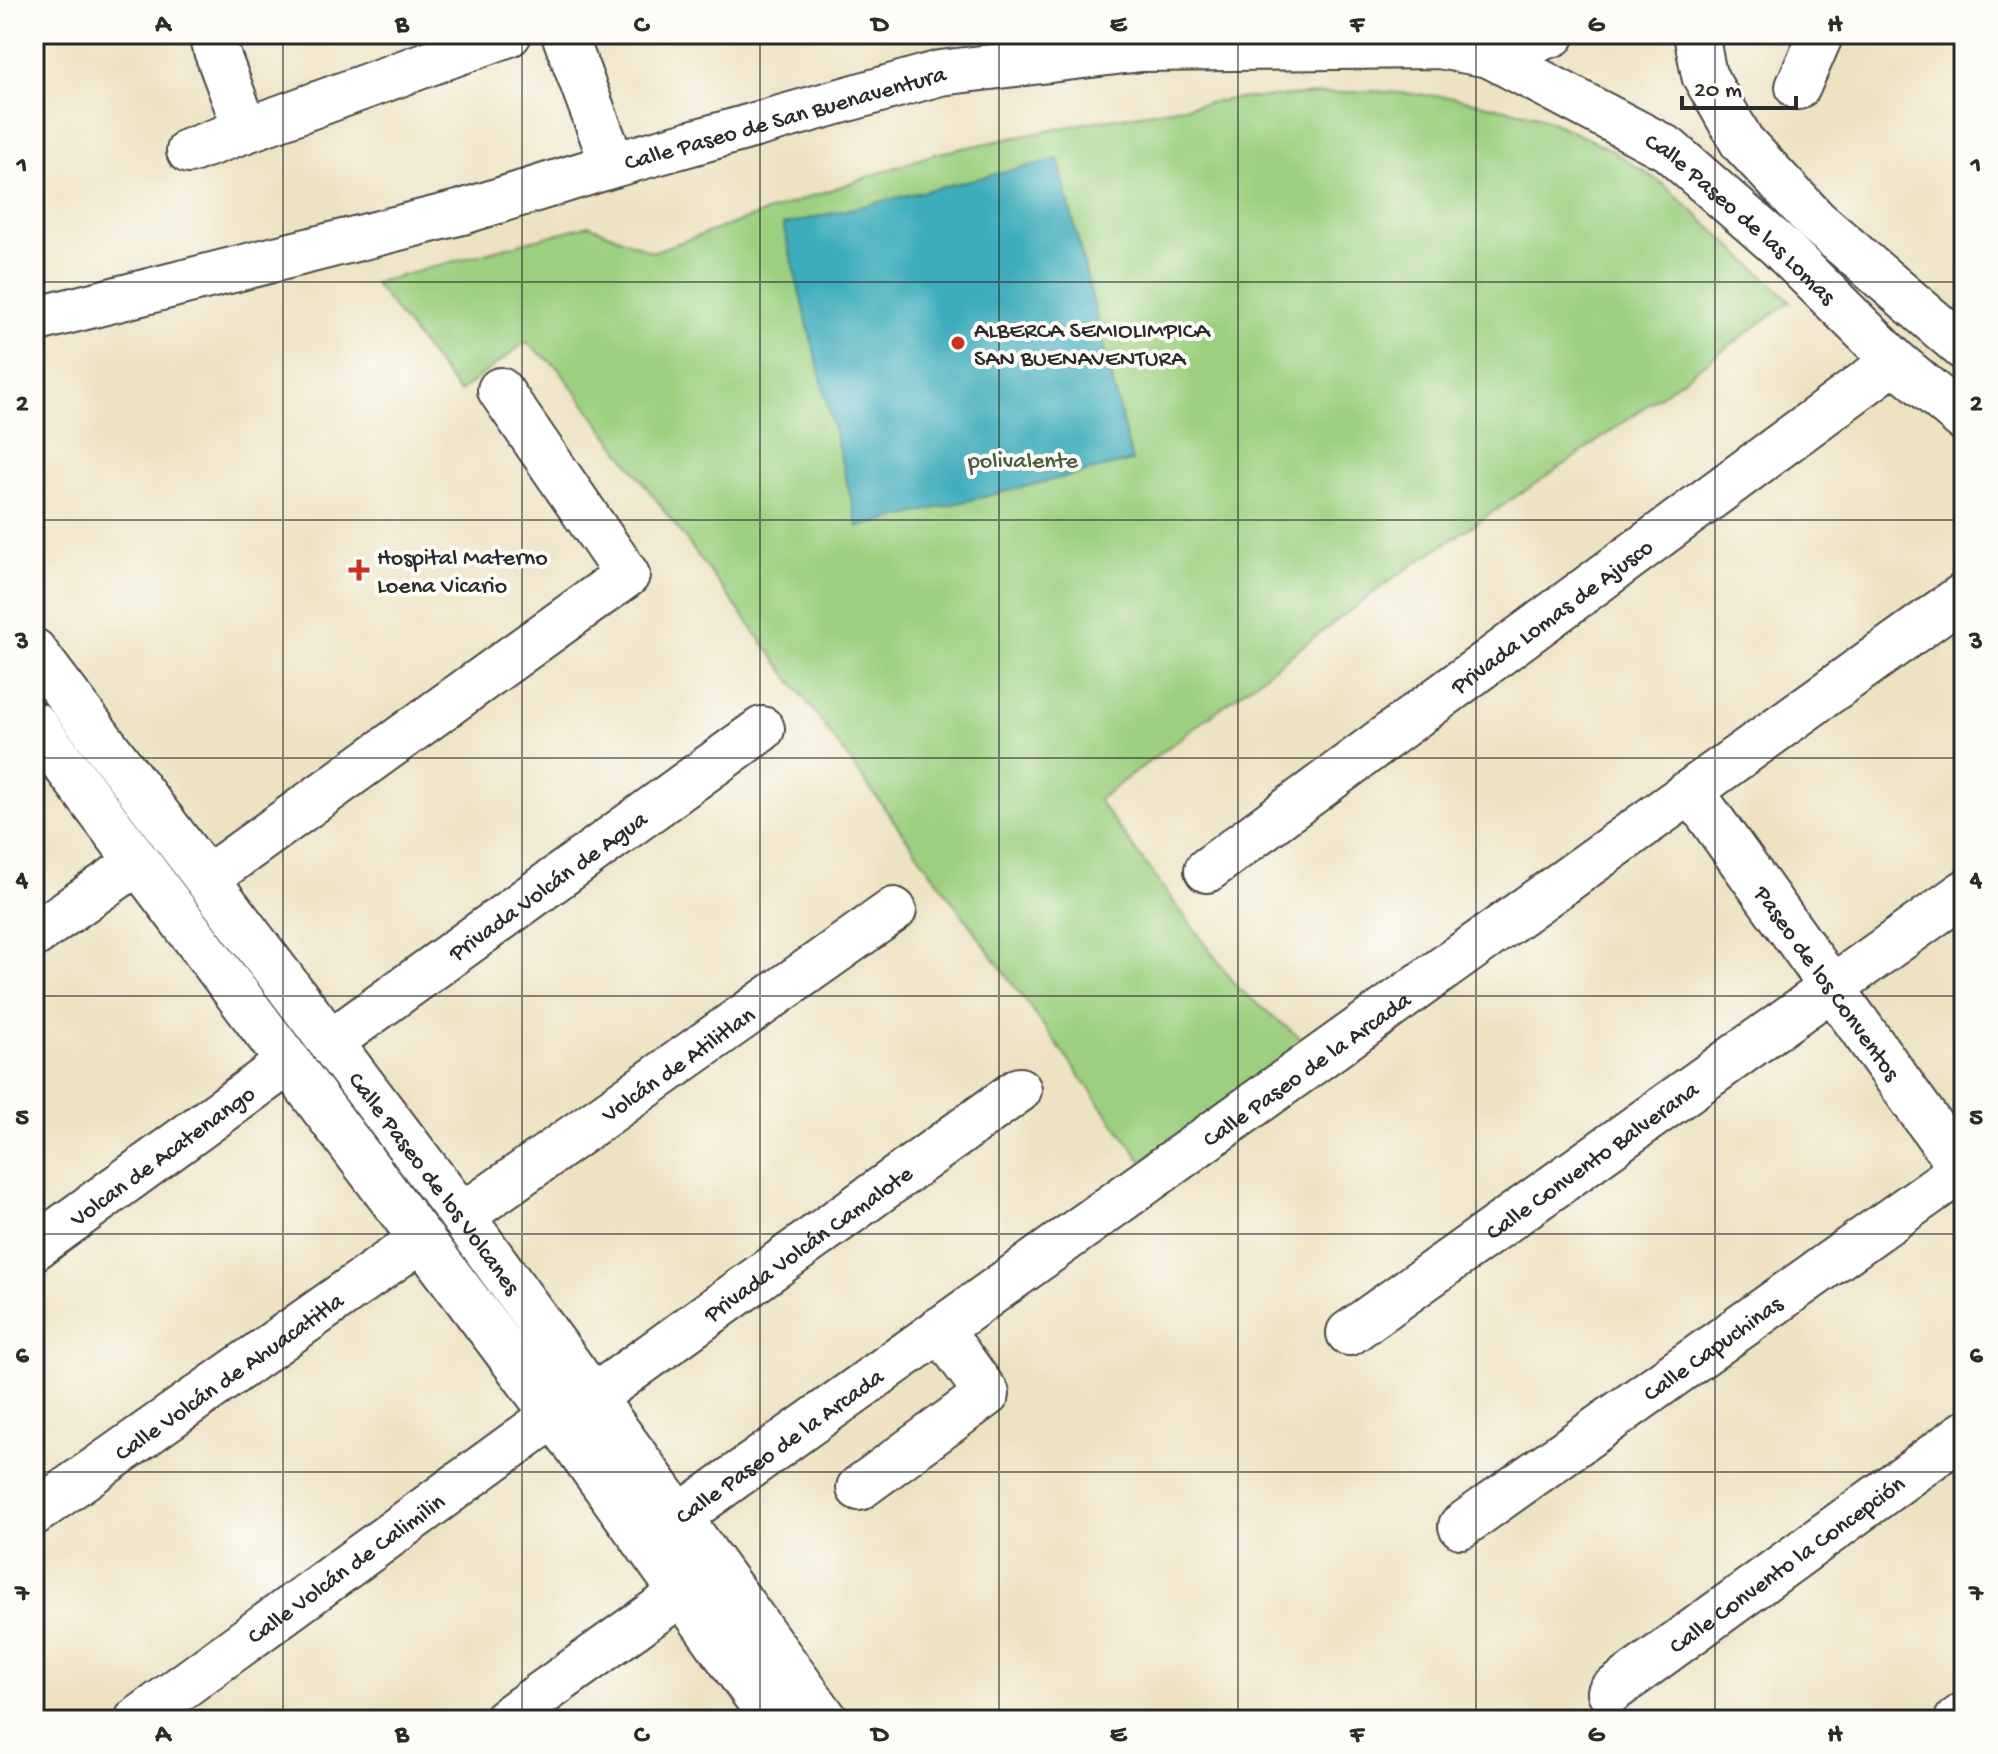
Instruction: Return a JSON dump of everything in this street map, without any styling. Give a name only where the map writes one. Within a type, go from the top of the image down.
[{"type":"street","points":[[210,34],[246,130]]},
{"type":"street","points":[[189,151],[509,34]]},
{"type":"street","points":[[564,34],[613,165]]},
{"type":"street","name":"Calle Paseo de San Buenaventura","points":[[34,320],[462,212],[613,165],[940,73],[1141,49],[1437,40],[1489,55],[1553,34]]},
{"type":"street","name":"Calle Paseo de las Lomas","points":[[1696,34],[1704,75],[1742,142],[1816,221],[1964,348]]},
{"type":"street","points":[[1798,87],[1821,34]]},
{"type":"street","name":"Calle Paseo de las Lomas","points":[[1489,55],[1668,149],[1778,245],[1895,361],[1964,419]]},
{"type":"street","name":"Privada Lomas de Ajusco","points":[[1207,870],[1895,361]]},
{"type":"street","points":[[207,878],[627,575],[500,390]]},
{"type":"street","name":"Calle Paseo de la Arcada","points":[[663,1530],[1964,595]]},
{"type":"street","name":"Calle Paseo de los Volcanes","points":[[34,651],[332,1041],[595,1396],[663,1530],[682,1593],[773,1720]]},
{"type":"street","name":"Calle Paseo de los Volcanes","points":[[34,724],[554,1415],[663,1530],[826,1720]]},
{"type":"street","name":"Privada Volcán de Agua","points":[[332,1041],[762,729]]},
{"type":"street","name":"Paseo de los Conventos","points":[[1692,792],[1963,1170]]},
{"type":"street","points":[[34,935],[137,863]]},
{"type":"street","name":"Calle Convento Balverana","points":[[1349,1333],[1964,893]]},
{"type":"street","name":"Volcán de Atilitlan","points":[[462,1216],[894,910]]},
{"type":"street","name":"Volcan de Acatenango","points":[[34,1248],[289,1062]]},
{"type":"street","name":"Privada Volcán Camalote","points":[[595,1396],[1019,1090]]},
{"type":"street","name":"Calle Capuchinas","points":[[1461,1526],[1963,1170]]},
{"type":"street","name":"Calle Volcán de Ahuacatitla","points":[[34,1513],[422,1239]]},
{"type":"street","points":[[859,1488],[987,1394],[940,1329]]},
{"type":"street","name":"Calle Volcán de Calimilin","points":[[137,1720],[554,1415]]},
{"type":"street","name":"Calle Convento la Concepción","points":[[1610,1692],[1964,1434]]},
{"type":"street","points":[[505,1720],[682,1593]]},
{"type":"street","points":[[1957,1720],[1964,1715]]},
{"type":"green space","name":"polivalente","points":[[1373,91],[1451,97],[1538,116],[1608,148],[1663,184],[1791,301],[1574,458],[1392,579],[1098,800],[1238,988],[1306,1043],[1142,1161],[802,695],[557,367],[526,342],[459,392],[374,283],[589,225],[652,252],[934,154],[1091,122],[1232,99]]},
{"type":"water","name":"ALBERCA SEMIOLIMPICA SAN BUENAVENTURA","points":[[1058,159],[1132,461],[858,527],[783,225]]},
{"type":"place","name":"ALBERCA SEMIOLIMPICA SAN BUENAVENTURA","points":[[958,343]]},
{"type":"place","name":"Hospital Materno Loena Vicario","points":[[359,570]]}]
